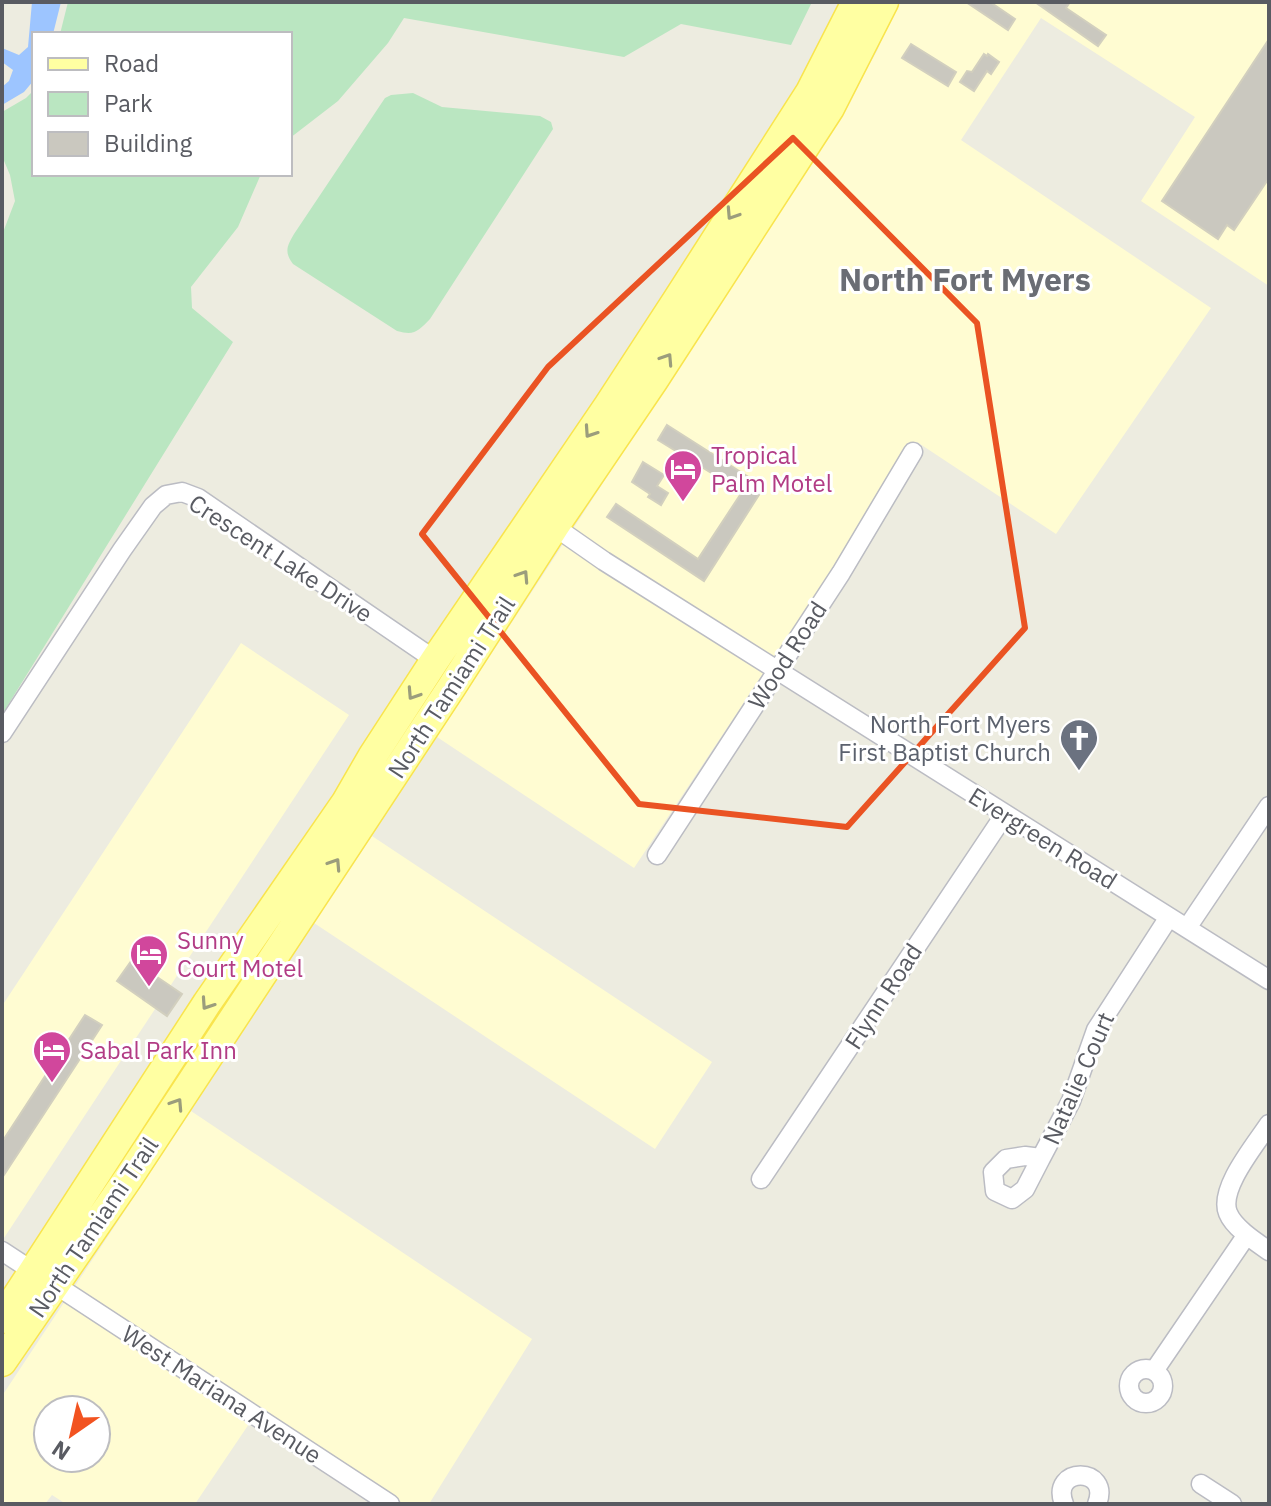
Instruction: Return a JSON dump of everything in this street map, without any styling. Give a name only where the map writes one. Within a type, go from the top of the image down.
[{"type":"main road","points":[[782,160],[791,153],[791,142],[805,117],[810,92],[856,2]]},
{"type":"main road","name":"North Tamiami Trail","points":[[2,1319],[110,1205],[459,675],[616,393],[782,160],[830,108],[884,2]]},
{"type":"main road","name":"North Tamiami Trail","points":[[3,1361],[56,1260],[71,1226],[72,1212],[207,1003],[346,802],[435,660],[654,380],[755,224],[782,160]]},
{"type":"main road","points":[[291,930],[289,907],[305,873],[306,857]]},
{"type":"main road","points":[[246,999],[244,990],[247,977],[263,947],[262,924]]},
{"type":"street","name":"Wood Road","points":[[657,855],[841,573],[913,452]]},
{"type":"street","name":"Crescent Lake Drive","points":[[2,733],[145,517],[166,495],[174,493],[182,492],[198,498],[435,660]]},
{"type":"street","name":"Evergreen Road","points":[[545,520],[604,561],[1269,980]]},
{"type":"street","points":[[1187,928],[1269,806]]},
{"type":"street","name":"Flynn Road","points":[[761,1179],[1005,814]]},
{"type":"street","name":"Natalie Court","points":[[1041,1158],[1071,1101],[1096,1030],[1169,917]]},
{"type":"street","points":[[1269,1124],[1232,1181],[1226,1197],[1228,1213],[1246,1236],[1269,1251]]},
{"type":"street","points":[[1154,1371],[1246,1236]]},
{"type":"street","name":"West Mariana Avenue","points":[[2,1251],[390,1504]]},
{"type":"street","points":[[1064,1504],[1061,1491],[1065,1482],[1079,1475],[1095,1482],[1100,1494],[1097,1504]]},
{"type":"street","points":[[1201,1484],[1232,1504]]},
{"type":"highlighted area","points":[[793,138],[977,323],[1025,628],[847,827],[639,804],[422,534],[548,367]]},
{"type":"shaded area","points":[[897,2],[1269,2],[1269,286],[1141,201],[1195,117],[1041,18],[961,140],[1211,308],[1056,534],[917,442],[634,868],[437,737],[797,186],[877,51]]},
{"type":"shaded area","points":[[241,643],[349,715],[2,1241],[2,1006]]},
{"type":"shaded area","points":[[372,836],[712,1062],[655,1149],[314,923]]},
{"type":"shaded area","points":[[191,1111],[532,1339],[429,1504],[393,1504],[255,1415],[195,1504],[66,1504],[52,1495],[45,1504],[2,1504],[2,1396]]},
{"type":"green space","points":[[68,2],[812,2],[791,45],[681,24],[624,57],[404,18],[388,43],[338,101],[292,136],[292,32],[60,32]]},
{"type":"green space","points":[[32,92],[32,176],[260,176],[238,227],[191,287],[192,308],[233,342],[3,713],[2,235],[15,201],[10,175],[2,156],[2,112]]},
{"type":"green space","points":[[413,93],[442,107],[540,116],[551,122],[553,129],[430,319],[419,329],[408,333],[397,331],[293,264],[288,249],[294,234],[385,98]]},
{"type":"water","points":[[32,2],[61,2],[54,32],[32,32],[32,82],[24,92],[2,105],[2,87],[9,81],[13,70],[2,62],[2,48],[19,55],[28,47]]},
{"type":"building","points":[[966,2],[990,2],[1015,19],[1008,30]]},
{"type":"building","points":[[1035,2],[1070,2],[1066,8],[1106,35],[1098,46]]},
{"type":"building","points":[[1269,39],[1269,178],[1234,230],[1227,225],[1218,239],[1162,201]]},
{"type":"building","points":[[911,44],[956,72],[948,86],[902,58]]},
{"type":"building","points":[[984,54],[999,62],[991,74],[987,71],[974,91],[960,82],[967,71],[972,72]]},
{"type":"building","points":[[667,425],[764,487],[704,581],[607,517],[616,504],[698,559],[742,492],[658,440]]},
{"type":"building","points":[[643,462],[664,475],[657,486],[668,493],[661,505],[632,482]]},
{"type":"building","name":"Sunny Court Motel","points":[[132,960],[182,994],[167,1016],[117,981]]},
{"type":"building","name":"Sabal Park Inn","points":[[85,1015],[102,1025],[2,1178],[2,1142]]},
{"type":"place","name":"Tropical Palm Motel","points":[[683,503]]},
{"type":"place","name":"North Fort Myers First Baptist Church","points":[[1079,772]]},
{"type":"place","name":"Sunny Court Motel","points":[[149,988]]},
{"type":"place","name":"Sabal Park Inn","points":[[52,1084]]},
{"type":"district","name":"North Fort Myers","points":[[965,279]]}]
